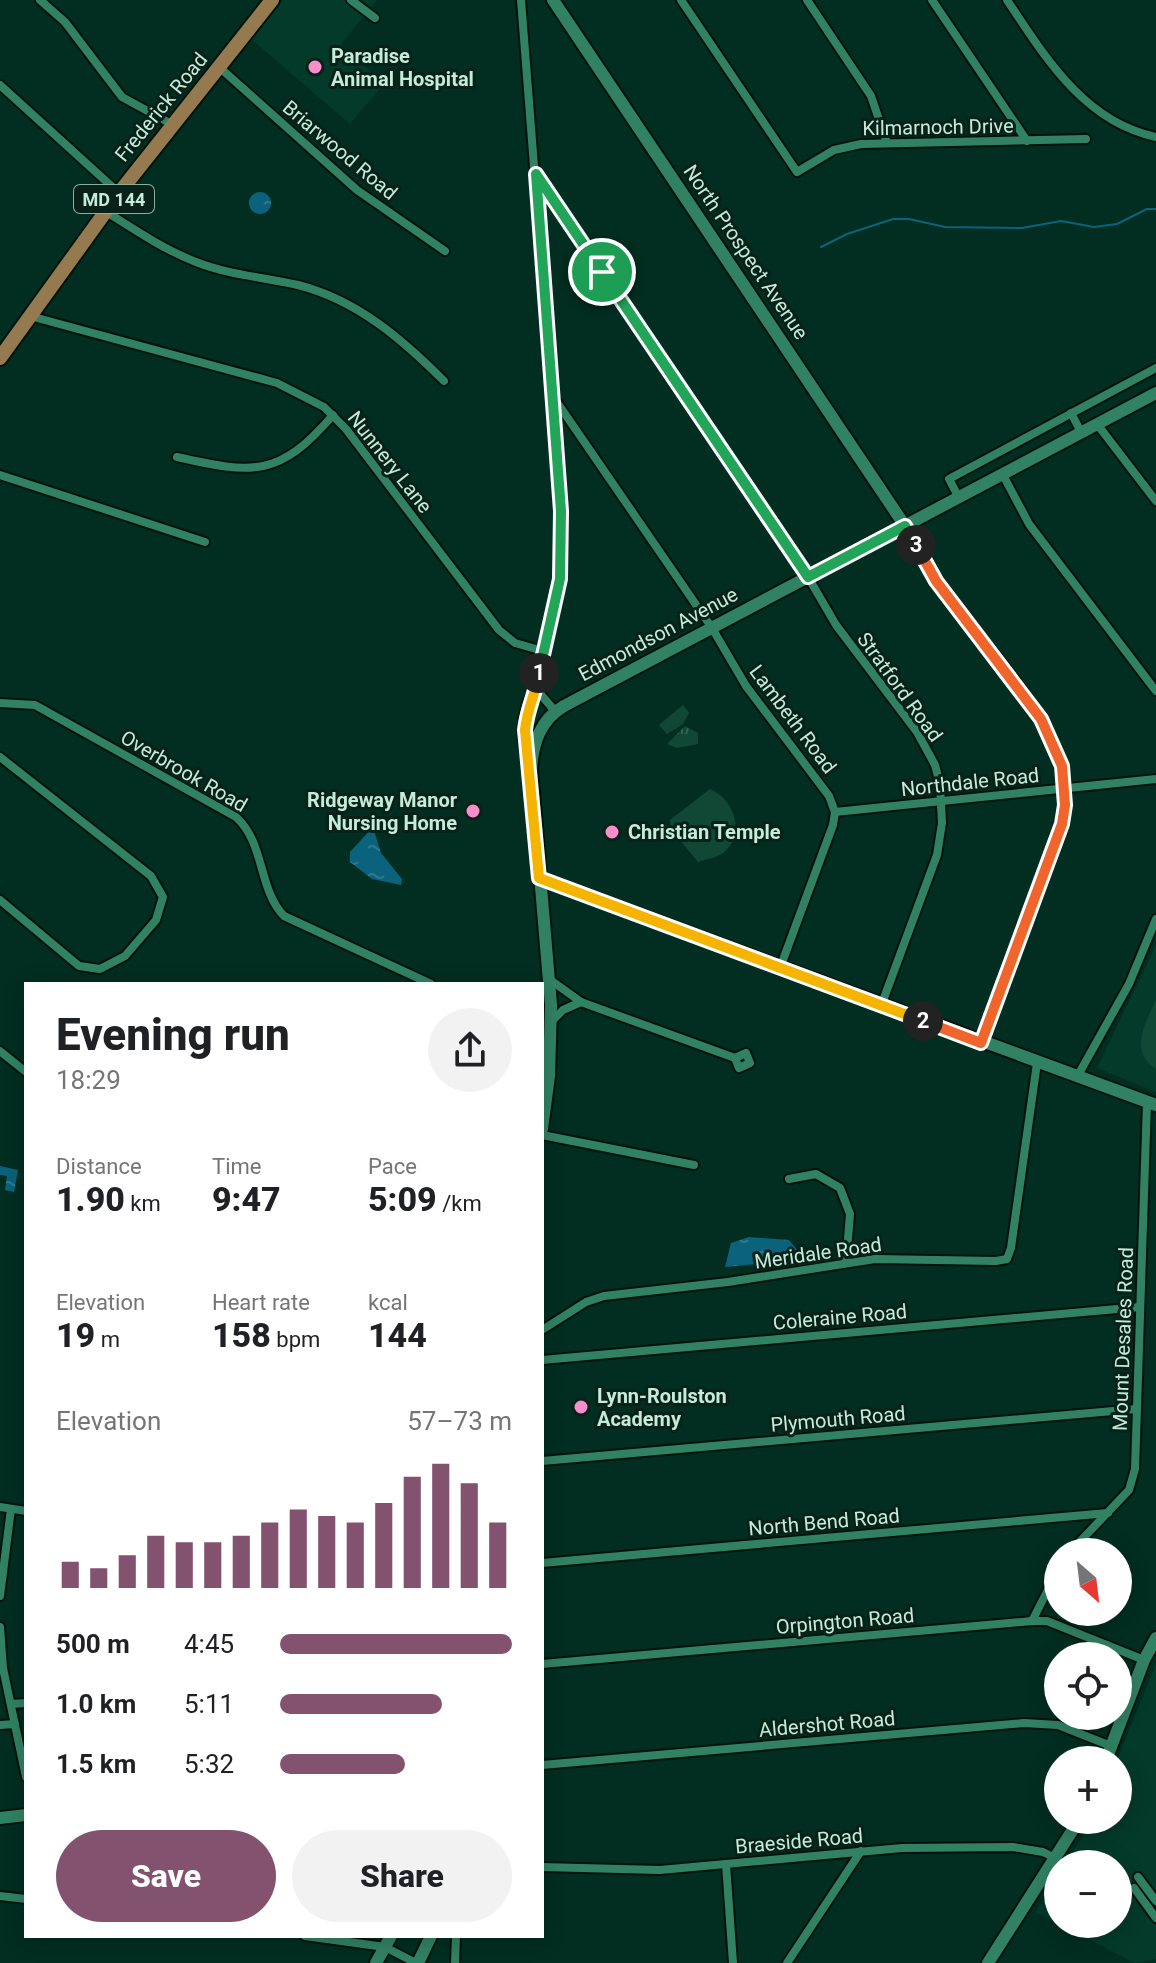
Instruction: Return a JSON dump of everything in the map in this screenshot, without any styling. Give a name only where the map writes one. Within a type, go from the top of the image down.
[{"type":"main road","name":"Frederick Road","points":[[0,358],[105,211],[272,0]]},
{"type":"main road","name":"North Prospect Avenue","points":[[553,0],[905,526]]},
{"type":"main road","name":"Edmondson Avenue","points":[[555,711],[1156,393]]},
{"type":"main road","points":[[538,688],[527,709],[525,730],[549,979],[546,1006],[551,1022],[544,1108]]},
{"type":"main road","points":[[531,769],[538,734],[555,711]]},
{"type":"main road","points":[[539,878],[1152,1104]]},
{"type":"main road","points":[[1111,1746],[1144,1660],[1156,1638]]},
{"type":"main road","points":[[0,1818],[24,1815]]},
{"type":"main road","points":[[988,1963],[1044,1879]]},
{"type":"main road","points":[[417,1963],[430,1938]]},
{"type":"main road","points":[[376,1963],[388,1941]]},
{"type":"street","points":[[40,0],[65,22],[122,97],[173,125]]},
{"type":"street","points":[[351,0],[375,18]]},
{"type":"street","points":[[521,0],[561,511],[554,615],[543,651],[538,688],[555,711]]},
{"type":"street","name":"Kilmarnoch Drive","points":[[681,0],[797,172],[834,150],[887,143],[1086,139]]},
{"type":"street","points":[[807,0],[871,96],[887,143]]},
{"type":"street","points":[[932,0],[1027,141]]},
{"type":"street","points":[[1007,0],[1073,91],[1110,118],[1156,137]]},
{"type":"street","name":"Briarwood Road","points":[[219,67],[357,190],[445,251]]},
{"type":"street","points":[[0,85],[119,193]]},
{"type":"street","name":"Stratford Road","points":[[536,174],[808,577],[836,625],[927,748],[938,774],[942,801],[937,855],[881,1006]]},
{"type":"street","points":[[105,211],[153,241],[198,263],[248,277],[305,287],[351,306],[397,336],[444,381]]},
{"type":"street","name":"Nunnery Lane","points":[[29,316],[277,383],[311,399],[333,415],[499,630],[515,643],[543,651]]},
{"type":"street","points":[[959,498],[949,479],[1156,368]]},
{"type":"street","name":"Lambeth Road","points":[[552,394],[712,628],[746,686],[822,785],[835,812]]},
{"type":"street","points":[[1071,413],[1081,432]]},
{"type":"street","points":[[177,457],[241,470],[267,467],[296,452],[333,415]]},
{"type":"street","points":[[1097,424],[1156,501]]},
{"type":"street","points":[[0,475],[205,542]]},
{"type":"street","points":[[1003,475],[1029,524],[1153,680],[1156,691]]},
{"type":"street","points":[[905,526],[936,581],[1041,719],[1056,747],[1065,789],[1065,805],[1055,845],[981,1043]]},
{"type":"street","name":"Overbrook Road","points":[[0,703],[35,705],[236,817],[250,832],[271,894],[284,916],[427,982]]},
{"type":"street","points":[[0,757],[151,876],[163,897],[156,920],[117,963],[100,969],[79,966],[0,900]]},
{"type":"street","name":"Northdale Road","points":[[835,812],[1156,779]]},
{"type":"street","points":[[780,968],[828,841],[835,812]]},
{"type":"street","points":[[1077,1077],[1129,984],[1156,919]]},
{"type":"street","points":[[549,979],[581,1002],[735,1058]]},
{"type":"street","points":[[551,1022],[563,1010],[581,1002]]},
{"type":"street","points":[[0,1051],[24,1070]]},
{"type":"street","name":"Meridale Road","points":[[544,1329],[586,1302],[604,1296],[728,1282],[890,1258],[1007,1259],[1037,1063]]},
{"type":"street","name":"Mount Desales Road","points":[[1084,1538],[1133,1482],[1152,1104]]},
{"type":"street","points":[[544,1132],[694,1165]]},
{"type":"street","points":[[789,1179],[816,1174],[840,1188],[850,1214],[846,1263]]},
{"type":"street","name":"Coleraine Road","points":[[544,1360],[1140,1307]]},
{"type":"street","name":"Plymouth Road","points":[[544,1461],[1136,1409]]},
{"type":"street","points":[[0,1507],[24,1511]]},
{"type":"street","points":[[0,1596],[11,1509]]},
{"type":"street","name":"North Bend Road","points":[[544,1563],[1108,1513]]},
{"type":"street","points":[[1032,1621],[1044,1597]]},
{"type":"street","name":"Orpington Road","points":[[544,1664],[1032,1621],[1047,1621],[1144,1660]]},
{"type":"street","points":[[0,1627],[24,1767]]},
{"type":"street","points":[[11,1704],[24,1703]]},
{"type":"street","name":"Aldershot Road","points":[[544,1765],[1034,1723],[1058,1725],[1111,1746]]},
{"type":"street","points":[[0,1725],[15,1724]]},
{"type":"street","name":"Braeside Road","points":[[544,1867],[617,1872],[861,1851],[1013,1847],[1044,1852]]},
{"type":"street","points":[[787,1963],[861,1851]]},
{"type":"street","points":[[726,1864],[733,1963]]},
{"type":"street","points":[[1138,1877],[1156,1901]]},
{"type":"street","points":[[1134,1888],[1156,1918]]},
{"type":"street","points":[[0,1896],[24,1899]]},
{"type":"street","points":[[338,1938],[388,1941],[417,1963]]},
{"type":"street","points":[[455,1963],[456,1938]]},
{"type":"shaded area","points":[[283,0],[377,0],[341,44],[384,84],[350,124],[251,39]]},
{"type":"shaded area","points":[[1156,945],[1156,1092],[1097,1068]]},
{"type":"shaded area","points":[[1156,1664],[1156,1959],[1135,1963],[1086,1938],[1132,1938],[1132,1850],[1074,1850],[1084,1834],[1132,1834],[1132,1746],[1123,1746],[1129,1730],[1132,1730]]},
{"type":"shaded area","points":[[1044,1899],[1044,1917],[1035,1912]]},
{"type":"green space","points":[[683,705],[689,713],[683,724],[667,734],[659,725]]},
{"type":"green space","points":[[685,726],[698,733],[698,744],[677,748],[667,744]]},
{"type":"green space","points":[[710,789],[726,801],[736,827],[730,845],[723,853],[698,862],[670,828],[670,820]]},
{"type":"green space","points":[[1156,999],[1156,1069],[1143,1054],[1141,1045],[1144,1027]]},
{"type":"water","points":[[260,192],[268,195],[271,203],[268,211],[260,214],[252,211],[249,203],[252,195]]},
{"type":"water","points":[[373,827],[381,853],[402,879],[401,885],[372,879],[350,862],[350,852]]},
{"type":"water","points":[[0,1166],[18,1170],[14,1192],[5,1190],[7,1176],[0,1175]]},
{"type":"water","points":[[749,1237],[789,1240],[798,1251],[756,1264],[725,1267],[731,1243]]},
{"type":"waterway","points":[[821,247],[847,234],[893,219],[909,219],[945,227],[1022,228],[1061,221],[1094,227],[1117,224],[1147,209],[1156,209]]},
{"type":"place","name":"Paradise Animal Hospital","points":[[315,67]]},
{"type":"place","name":"Ridgeway Manor Nursing Home","points":[[473,811]]},
{"type":"place","name":"Christian Temple","points":[[612,832]]},
{"type":"place","name":"Lynn-Roulston Academy","points":[[581,1407]]},
{"type":"route","points":[[536,174],[602,272],[808,577],[905,526],[936,581],[1049,732],[1062,766],[1065,805],[1062,824],[981,1043],[539,878],[525,730],[527,709],[538,688],[543,651],[554,615],[560,579],[561,511],[536,174]]}]
